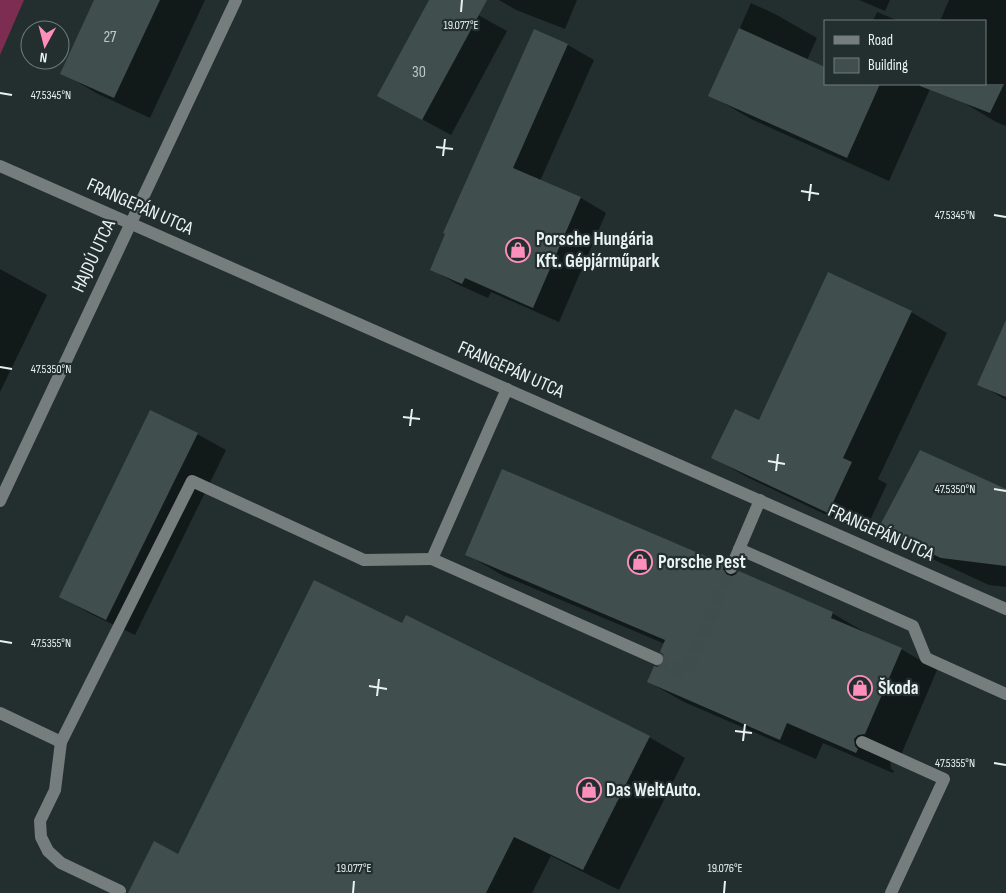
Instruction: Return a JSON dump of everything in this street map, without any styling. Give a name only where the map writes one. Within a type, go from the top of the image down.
[{"type":"street","name":"HAJDÚ UTCA","points":[[0,501],[236,0]]},
{"type":"street","name":"FRANGEPÁN UTCA","points":[[0,166],[1006,609]]},
{"type":"street","points":[[432,559],[507,389]]},
{"type":"street","points":[[120,891],[61,863],[48,851],[41,837],[40,821],[55,790],[61,742],[192,481],[364,560],[432,559],[657,659]]},
{"type":"street","points":[[731,568],[760,500]]},
{"type":"street","points":[[739,549],[913,626],[926,658],[1006,694]]},
{"type":"street","points":[[0,713],[61,742]]},
{"type":"street","points":[[862,742],[944,780],[892,893]]},
{"type":"shaded area","points":[[0,0],[24,0],[0,55]]},
{"type":"building","points":[[94,0],[160,0],[114,98],[60,74],[62,70],[70,70],[70,52]]},
{"type":"building","points":[[429,0],[487,0],[422,120],[377,96]]},
{"type":"building","points":[[739,28],[824,67],[824,85],[880,85],[847,158],[708,96]]},
{"type":"building","points":[[534,29],[568,44],[513,168],[581,197],[533,308],[465,278],[462,284],[430,270],[445,234],[443,233]]},
{"type":"building","points":[[1004,84],[990,113],[920,85]]},
{"type":"building","points":[[828,272],[912,311],[843,458],[852,462],[828,513],[711,458],[735,409],[759,420]]},
{"type":"building","points":[[1006,320],[1006,397],[977,385]]},
{"type":"building","points":[[150,410],[198,433],[106,620],[59,597]]},
{"type":"building","points":[[920,450],[1006,489],[1006,566],[941,558],[878,529]]},
{"type":"building","points":[[502,469],[724,564],[723,569],[727,575],[732,576],[739,571],[833,612],[831,618],[902,648],[865,734],[858,735],[854,739],[855,746],[858,749],[856,753],[787,723],[780,740],[647,682],[654,666],[661,666],[665,662],[664,655],[660,652],[665,640],[465,555]]},
{"type":"building","points":[[314,580],[402,623],[406,615],[650,736],[583,870],[514,837],[486,893],[128,893],[154,841],[178,854]]},
{"type":"tunnel","points":[[657,659],[687,672],[731,568]]},
{"type":"place","name":"Porsche Hungária Kft. Gépjárműpark","points":[[518,250]]},
{"type":"place","name":"Porsche Pest","points":[[640,562]]},
{"type":"place","name":"Škoda","points":[[860,688]]},
{"type":"place","name":"Das WeltAuto.","points":[[589,790]]}]
